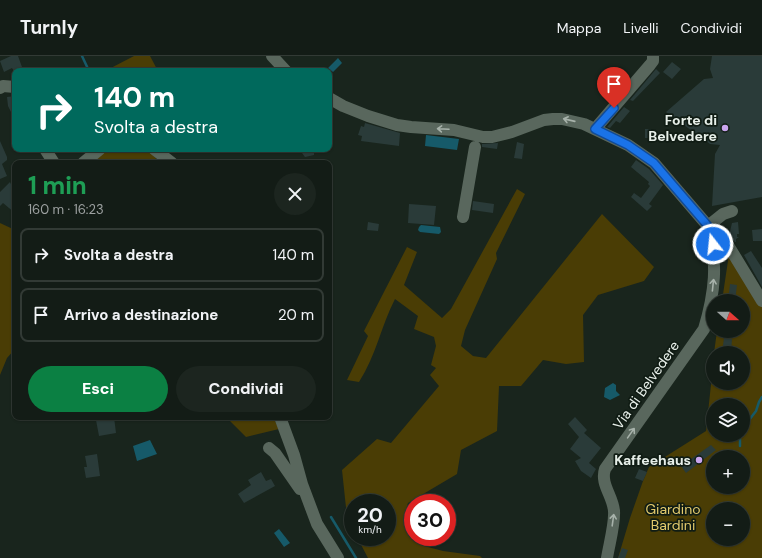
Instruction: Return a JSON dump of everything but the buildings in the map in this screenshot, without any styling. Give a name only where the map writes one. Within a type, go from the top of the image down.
[{"type":"street","points":[[272,56],[283,68]]},
{"type":"street","points":[[595,129],[650,65],[653,61],[653,56]]},
{"type":"street","points":[[0,88],[3,86],[12,87]]},
{"type":"street","points":[[332,99],[362,113],[396,125],[411,128],[454,130],[475,142],[544,120],[553,119],[562,119],[584,124],[595,129],[628,145],[654,163],[708,226],[726,242],[762,301]]},
{"type":"street","points":[[463,217],[475,142]]},
{"type":"street","points":[[87,160],[96,152]]},
{"type":"street","points":[[158,152],[168,160]]},
{"type":"street","points":[[708,226],[723,214],[732,211]]},
{"type":"street","name":"Via di Belvedere","points":[[606,558],[614,512],[610,495],[604,481],[604,473],[607,466],[704,329],[710,308],[714,275],[713,244],[708,226]]},
{"type":"street","points":[[281,420],[317,524],[338,558]]},
{"type":"street","points":[[269,448],[275,453],[308,500]]},
{"type":"green space","points":[[134,56],[150,56],[156,68],[111,68]]},
{"type":"green space","points":[[102,152],[148,152],[157,160],[93,160]]},
{"type":"green space","points":[[517,189],[525,194],[496,253],[497,259],[465,330],[461,346],[473,356],[486,358],[602,214],[654,267],[644,281],[598,295],[583,315],[584,362],[566,364],[543,360],[521,386],[499,386],[497,431],[461,450],[457,474],[423,494],[404,494],[404,546],[424,546],[443,551],[480,556],[482,558],[368,558],[362,546],[396,546],[396,494],[345,494],[342,470],[377,439],[391,443],[439,386],[430,375],[436,368],[431,365],[436,346],[434,337],[414,329],[418,316],[395,299],[365,372],[359,382],[347,380],[368,336],[364,331],[407,247],[417,252],[404,285],[442,318],[451,309]]},
{"type":"green space","points":[[0,223],[12,229],[12,352],[7,358],[0,375]]},
{"type":"green space","name":"Giardino Bardini","points":[[729,254],[762,306],[762,558],[618,558],[630,518],[649,467],[706,431],[706,442],[750,442],[750,398],[710,398],[710,390],[750,390],[750,346],[715,346],[716,338],[750,338],[750,294],[723,294]]},
{"type":"green space","points":[[229,420],[274,420],[279,429],[246,437]]},
{"type":"water","points":[[338,58],[342,63],[333,72],[332,68],[328,68]]},
{"type":"water","points":[[426,135],[459,139],[457,150],[425,146]]},
{"type":"water","points":[[421,225],[440,227],[441,232],[439,234],[420,232],[418,230]]},
{"type":"water","points":[[613,383],[616,385],[616,391],[620,395],[610,400],[604,397],[605,388]]},
{"type":"water","points":[[150,440],[157,454],[137,461],[133,446]]},
{"type":"water","points":[[279,529],[290,543],[284,547],[274,533]]},
{"type":"waterway","points":[[82,56],[88,68]]},
{"type":"waterway","points":[[750,419],[756,411],[762,397]]},
{"type":"waterway","points":[[331,517],[356,558]]},
{"type":"place","name":"Forte di Belvedere","points":[[725,128]]},
{"type":"place","name":"Kaffeehaus","points":[[699,460]]},
{"type":"route","points":[[614,108],[595,129],[628,145],[654,163],[708,226],[713,244]]}]
